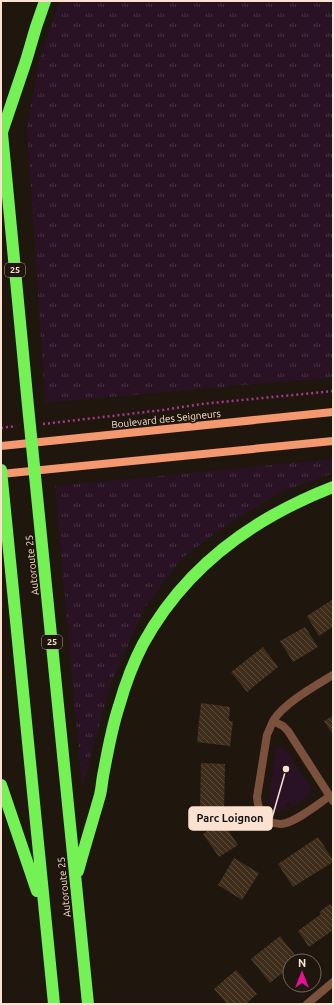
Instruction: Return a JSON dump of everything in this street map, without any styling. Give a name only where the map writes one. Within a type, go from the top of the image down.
[{"type":"highway","points":[[2,128],[26,61],[45,1]]},
{"type":"highway","name":"Autoroute 25","points":[[2,128],[27,398],[88,1004]]},
{"type":"highway","points":[[1,470],[54,1004]]},
{"type":"highway","points":[[76,878],[100,794],[108,747],[126,683],[142,645],[160,615],[200,569],[224,547],[273,514],[333,487]]},
{"type":"highway","points":[[1,785],[44,911]]},
{"type":"main road","name":"Boulevard des Seigneurs","points":[[1,446],[333,412]]},
{"type":"main road","points":[[1,474],[333,441]]},
{"type":"street","points":[[273,721],[282,726],[288,732],[331,798],[295,819],[287,823],[279,824],[265,818],[258,806],[257,797],[267,735],[273,721],[276,716],[288,704],[333,675]]},
{"type":"street","points":[[307,1004],[333,982]]},
{"type":"path","name":"Boulevard des Seigneurs","points":[[70,421],[202,404],[333,391]]},
{"type":"green space","points":[[60,1],[333,1],[333,377],[45,403],[27,127],[39,61]]},
{"type":"green space","points":[[333,459],[333,473],[279,493],[219,530],[181,559],[145,607],[111,683],[82,789],[55,486]]},
{"type":"green space","points":[[281,748],[288,754],[311,787],[311,792],[292,807],[288,802],[284,805],[288,809],[278,811],[273,809],[269,800],[275,753],[277,749]]},
{"type":"building","points":[[333,599],[333,629],[332,627],[319,636],[307,616]]},
{"type":"building","points":[[305,627],[318,647],[293,662],[280,641]]},
{"type":"building","points":[[263,647],[278,667],[247,692],[231,672]]},
{"type":"building","points":[[201,703],[230,707],[229,721],[233,721],[230,746],[197,742]]},
{"type":"building","points":[[333,716],[333,735],[324,721]]},
{"type":"building","points":[[201,763],[225,764],[224,812],[200,811]]},
{"type":"building","points":[[222,821],[238,845],[219,857],[203,834]]},
{"type":"building","points":[[318,837],[333,862],[293,887],[278,864]]},
{"type":"building","points":[[234,858],[259,873],[242,900],[218,885]]},
{"type":"building","points":[[330,904],[333,908],[333,930],[309,947],[298,931],[321,914],[319,912]]},
{"type":"building","points":[[280,936],[293,953],[282,953],[282,973],[270,983],[251,959]]},
{"type":"building","points":[[236,970],[257,994],[246,1004],[227,1004],[214,989]]},
{"type":"place","name":"Parc Loignon","points":[[286,769]]}]
